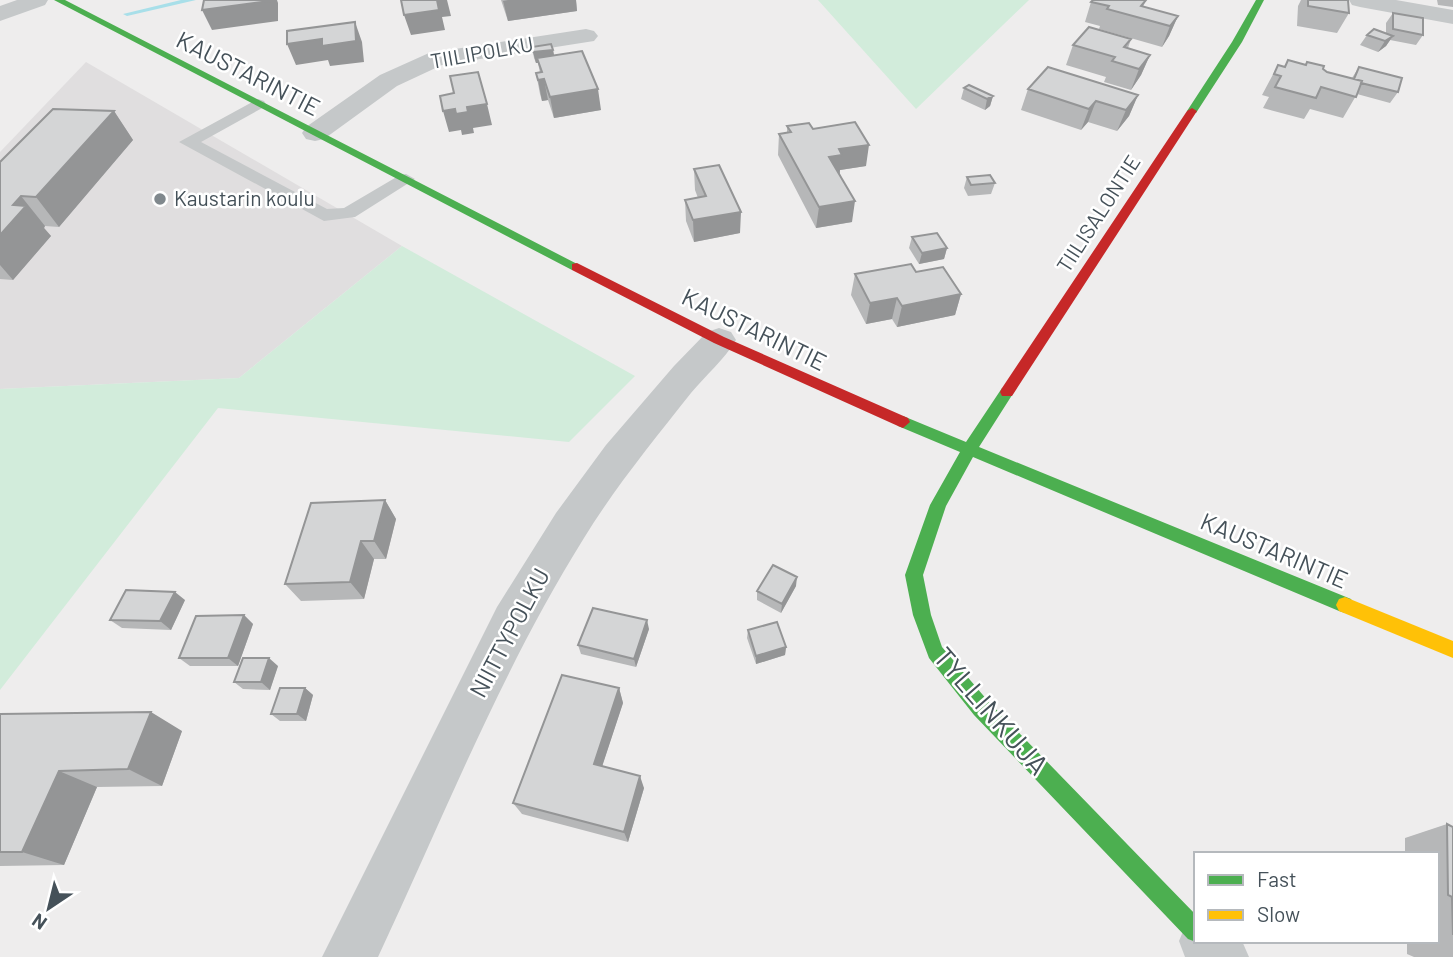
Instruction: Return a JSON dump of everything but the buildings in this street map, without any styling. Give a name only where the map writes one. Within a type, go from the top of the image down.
[{"type":"street","points":[[0,13],[37,0]]},
{"type":"street","name":"KAUSTARINTIE","points":[[58,0],[719,340],[831,392],[1453,650]]},
{"type":"street","name":"TIILISALONTIE","points":[[970,448],[1237,42],[1260,0]]},
{"type":"street","points":[[1360,0],[1453,17]]},
{"type":"street","name":"TIILIPOLKU","points":[[315,133],[385,83],[418,64],[437,58],[586,36]]},
{"type":"street","name":"NIITTYPOLKU","points":[[350,957],[512,621],[564,535],[619,456],[686,374],[719,340]]},
{"type":"street","name":"TYLLINKUJA","points":[[970,448],[938,505],[914,575],[922,615],[935,652],[981,708],[1194,928]]},
{"type":"street","points":[[1208,943],[1221,957]]},
{"type":"lane","points":[[258,104],[188,142],[324,215],[348,213],[406,179]]},
{"type":"shaded area","name":"Kaustarin koulu","points":[[86,62],[402,246],[239,378],[0,389],[0,152]]},
{"type":"green space","points":[[818,0],[1029,0],[916,109]]},
{"type":"green space","points":[[402,246],[635,376],[569,442],[218,408],[0,690],[0,389],[239,378]]},
{"type":"waterway","points":[[127,14],[192,0]]},
{"type":"traffic: fast","points":[[58,0],[577,267]]},
{"type":"traffic: fast","points":[[1192,111],[1237,42],[1260,0]]},
{"type":"traffic: fast","points":[[1007,392],[970,448],[938,505],[914,575],[922,615],[935,652],[981,708],[1194,929]]},
{"type":"traffic: fast","points":[[903,422],[1345,605]]},
{"type":"traffic: slow","points":[[1345,605],[1453,650]]},
{"type":"traffic: jam","points":[[1007,392],[1192,111]]},
{"type":"traffic: jam","points":[[577,267],[719,340],[903,422]]},
{"type":"place","name":"Kaustarin koulu","points":[[160,199]]}]
